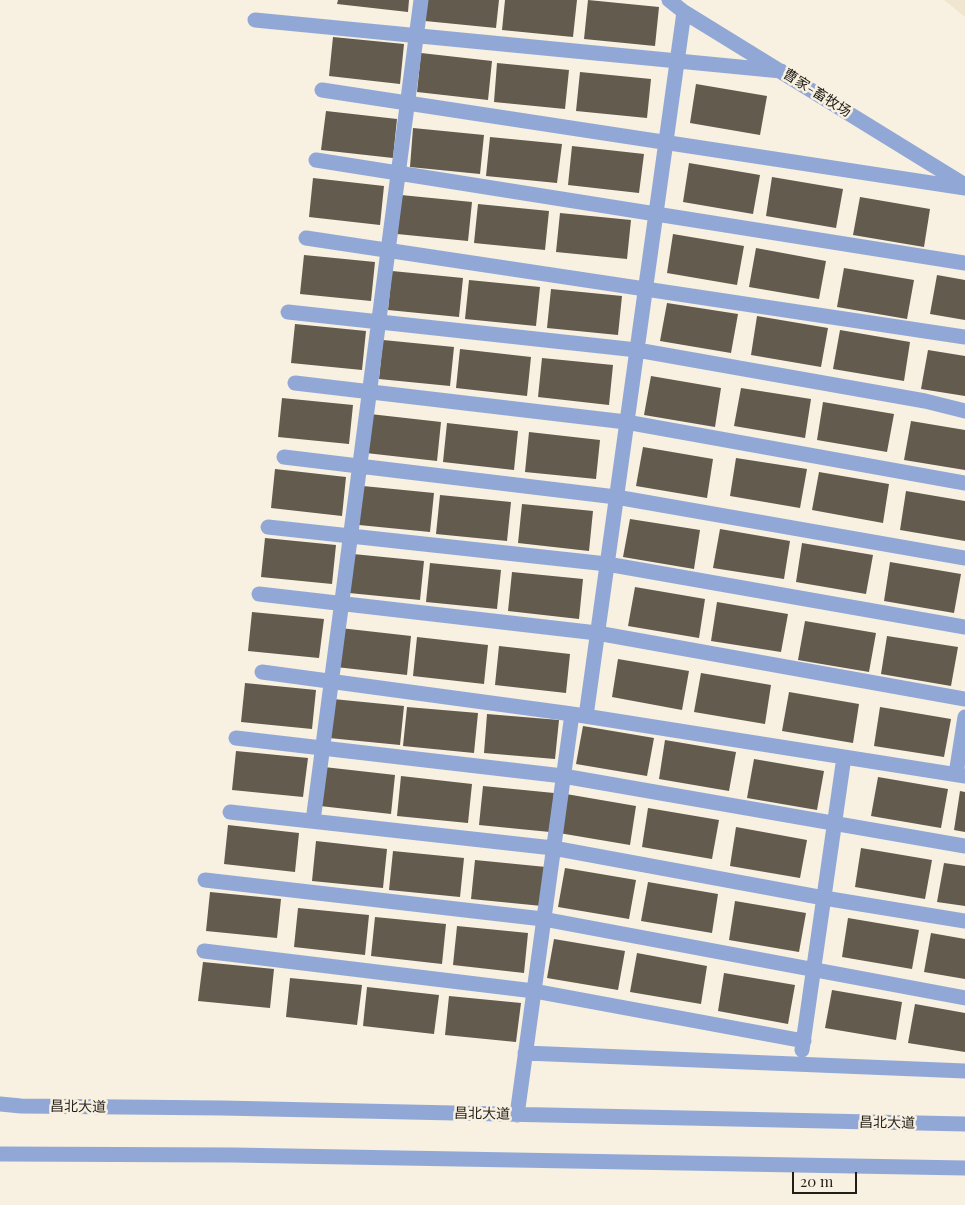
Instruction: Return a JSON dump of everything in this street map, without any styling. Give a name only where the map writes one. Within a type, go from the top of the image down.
[{"type":"street","points":[[313,821],[421,0]]},
{"type":"street","name":"曹家-畜牧场","points":[[669,0],[684,12],[965,186]]},
{"type":"street","points":[[516,1115],[563,776],[597,633],[684,12]]},
{"type":"street","points":[[256,20],[781,71]]},
{"type":"street","points":[[322,90],[965,186]]},
{"type":"street","points":[[316,160],[965,263]]},
{"type":"street","points":[[306,238],[965,338]]},
{"type":"street","points":[[288,312],[637,350],[925,401],[965,412]]},
{"type":"street","points":[[295,384],[626,422],[965,483]]},
{"type":"street","points":[[284,457],[616,497],[965,558]]},
{"type":"street","points":[[268,527],[606,564],[965,627]]},
{"type":"street","points":[[259,594],[597,633],[965,699]]},
{"type":"street","points":[[262,672],[579,715],[961,775],[965,717]]},
{"type":"street","points":[[236,738],[563,776],[965,846]]},
{"type":"street","points":[[800,1063],[844,757]]},
{"type":"street","points":[[230,812],[554,848],[824,898],[965,921]]},
{"type":"street","points":[[205,880],[544,919],[965,998]]},
{"type":"street","points":[[204,951],[534,991],[804,1041]]},
{"type":"street","points":[[525,1052],[965,1071]]},
{"type":"street","name":"昌北大道","points":[[0,1104],[21,1106],[222,1108],[965,1124]]},
{"type":"street","points":[[0,1154],[253,1156],[965,1168]]},
{"type":"shaded area","points":[[944,0],[965,0],[965,17]]},
{"type":"building","points":[[338,0],[409,0],[408,12],[337,4]]},
{"type":"building","points":[[427,0],[499,0],[496,28],[425,21]]},
{"type":"building","points":[[505,0],[577,0],[573,37],[502,30]]},
{"type":"building","points":[[588,0],[659,7],[655,46],[584,39]]},
{"type":"building","points":[[333,37],[404,44],[400,84],[329,76]]},
{"type":"building","points":[[421,53],[492,61],[488,100],[417,92]]},
{"type":"building","points":[[497,63],[569,70],[565,109],[494,102]]},
{"type":"building","points":[[580,72],[651,79],[647,118],[576,111]]},
{"type":"building","points":[[696,84],[767,96],[760,135],[690,123]]},
{"type":"building","points":[[326,111],[397,119],[393,158],[321,150]]},
{"type":"building","points":[[413,128],[484,135],[480,174],[410,167]]},
{"type":"building","points":[[490,137],[562,144],[557,183],[486,176]]},
{"type":"building","points":[[572,146],[644,154],[639,193],[568,185]]},
{"type":"building","points":[[689,163],[760,175],[753,214],[683,202]]},
{"type":"building","points":[[772,177],[843,189],[836,228],[766,216]]},
{"type":"building","points":[[313,178],[384,186],[380,225],[309,217]]},
{"type":"building","points":[[401,195],[472,202],[468,241],[397,234]]},
{"type":"building","points":[[860,197],[930,209],[924,247],[853,235]]},
{"type":"building","points":[[478,204],[549,211],[545,250],[474,243]]},
{"type":"building","points":[[560,213],[631,220],[627,259],[556,252]]},
{"type":"building","points":[[673,234],[744,246],[737,285],[667,273]]},
{"type":"building","points":[[756,248],[826,261],[819,299],[749,287]]},
{"type":"building","points":[[304,255],[375,262],[371,301],[300,294]]},
{"type":"building","points":[[844,268],[914,280],[907,319],[837,307]]},
{"type":"building","points":[[392,271],[463,278],[459,317],[388,310]]},
{"type":"building","points":[[937,275],[965,280],[965,320],[930,314]]},
{"type":"building","points":[[469,280],[540,287],[536,326],[465,319]]},
{"type":"building","points":[[551,289],[622,296],[618,335],[547,328]]},
{"type":"building","points":[[667,303],[738,314],[731,353],[660,341]]},
{"type":"building","points":[[757,316],[828,328],[821,367],[751,355]]},
{"type":"building","points":[[295,324],[366,331],[362,370],[291,363]]},
{"type":"building","points":[[840,330],[910,342],[904,381],[833,369]]},
{"type":"building","points":[[383,340],[454,347],[450,386],[379,379]]},
{"type":"building","points":[[460,349],[531,357],[527,396],[456,388]]},
{"type":"building","points":[[928,350],[965,356],[965,396],[921,389]]},
{"type":"building","points":[[542,358],[613,365],[609,405],[538,397]]},
{"type":"building","points":[[651,376],[721,388],[715,427],[644,415]]},
{"type":"building","points":[[741,388],[811,399],[805,438],[734,426]]},
{"type":"building","points":[[282,398],[353,405],[349,444],[278,437]]},
{"type":"building","points":[[823,402],[894,414],[887,452],[817,440]]},
{"type":"building","points":[[370,414],[441,422],[437,461],[366,453]]},
{"type":"building","points":[[911,421],[965,430],[965,470],[904,460]]},
{"type":"building","points":[[447,423],[518,431],[514,470],[443,462]]},
{"type":"building","points":[[529,432],[600,440],[596,479],[525,472]]},
{"type":"building","points":[[643,447],[713,459],[707,498],[636,486]]},
{"type":"building","points":[[736,458],[807,469],[800,508],[730,496]]},
{"type":"building","points":[[275,469],[346,477],[342,516],[271,508]]},
{"type":"building","points":[[819,472],[889,484],[883,523],[812,510]]},
{"type":"building","points":[[363,486],[434,493],[430,532],[359,525]]},
{"type":"building","points":[[906,491],[965,501],[965,541],[900,530]]},
{"type":"building","points":[[440,495],[511,502],[507,541],[436,534]]},
{"type":"building","points":[[522,504],[593,511],[589,551],[518,543]]},
{"type":"building","points":[[630,519],[700,530],[694,569],[623,557]]},
{"type":"building","points":[[720,529],[790,541],[784,579],[713,568]]},
{"type":"building","points":[[265,538],[336,545],[332,584],[261,577]]},
{"type":"building","points":[[802,543],[873,555],[866,594],[796,582]]},
{"type":"building","points":[[353,554],[424,561],[420,600],[349,593]]},
{"type":"building","points":[[890,562],[961,574],[954,613],[884,601]]},
{"type":"building","points":[[430,563],[501,570],[497,609],[426,602]]},
{"type":"building","points":[[512,572],[583,579],[579,619],[508,611]]},
{"type":"building","points":[[635,587],[705,599],[699,638],[628,626]]},
{"type":"building","points":[[717,602],[788,614],[781,652],[711,641]]},
{"type":"building","points":[[252,612],[324,619],[319,658],[248,651]]},
{"type":"building","points":[[805,621],[876,633],[869,672],[798,660]]},
{"type":"building","points":[[340,628],[411,636],[407,675],[336,667]]},
{"type":"building","points":[[887,636],[958,647],[951,686],[881,674]]},
{"type":"building","points":[[417,637],[488,645],[484,684],[413,676]]},
{"type":"building","points":[[499,646],[570,654],[566,693],[495,685]]},
{"type":"building","points":[[618,659],[689,671],[682,710],[612,697]]},
{"type":"building","points":[[701,673],[771,685],[765,724],[694,712]]},
{"type":"building","points":[[245,683],[316,690],[312,729],[241,722]]},
{"type":"building","points":[[789,692],[859,704],[853,743],[782,731]]},
{"type":"building","points":[[333,699],[404,706],[400,745],[329,738]]},
{"type":"building","points":[[407,707],[478,713],[474,753],[403,746]]},
{"type":"building","points":[[880,707],[951,719],[944,757],[874,746]]},
{"type":"building","points":[[487,714],[559,720],[555,759],[484,753]]},
{"type":"building","points":[[583,726],[654,738],[647,776],[576,764]]},
{"type":"building","points":[[665,740],[736,752],[729,791],[659,779]]},
{"type":"building","points":[[236,751],[308,758],[303,797],[232,790]]},
{"type":"building","points":[[754,759],[824,771],[817,810],[747,798]]},
{"type":"building","points":[[324,767],[395,775],[391,814],[320,806]]},
{"type":"building","points":[[401,776],[472,784],[468,823],[397,816]]},
{"type":"building","points":[[878,777],[948,789],[941,828],[871,816]]},
{"type":"building","points":[[483,786],[554,793],[550,832],[479,825]]},
{"type":"building","points":[[960,791],[965,792],[965,832],[954,830]]},
{"type":"building","points":[[566,794],[636,806],[630,845],[559,833]]},
{"type":"building","points":[[648,808],[719,820],[712,859],[642,847]]},
{"type":"building","points":[[228,825],[299,833],[295,872],[224,864]]},
{"type":"building","points":[[736,827],[807,840],[800,878],[730,866]]},
{"type":"building","points":[[316,841],[387,849],[383,888],[312,881]]},
{"type":"building","points":[[861,848],[932,860],[925,899],[855,887]]},
{"type":"building","points":[[393,851],[464,858],[460,897],[389,890]]},
{"type":"building","points":[[475,860],[546,867],[542,906],[471,899]]},
{"type":"building","points":[[944,863],[965,866],[965,906],[937,902]]},
{"type":"building","points":[[565,868],[636,880],[629,919],[558,907]]},
{"type":"building","points":[[648,882],[718,894],[712,933],[641,921]]},
{"type":"building","points":[[210,892],[281,899],[277,938],[206,931]]},
{"type":"building","points":[[735,901],[806,913],[799,952],[729,940]]},
{"type":"building","points":[[298,908],[369,915],[365,955],[294,947]]},
{"type":"building","points":[[375,917],[446,924],[442,964],[371,956]]},
{"type":"building","points":[[848,918],[919,930],[912,969],[842,957]]},
{"type":"building","points":[[457,926],[528,933],[524,973],[453,965]]},
{"type":"building","points":[[931,933],[965,939],[965,979],[924,972]]},
{"type":"building","points":[[554,939],[625,951],[618,990],[547,978]]},
{"type":"building","points":[[637,953],[707,966],[701,1004],[630,992]]},
{"type":"building","points":[[203,962],[274,969],[270,1008],[198,1001]]},
{"type":"building","points":[[724,973],[795,985],[788,1024],[718,1011]]},
{"type":"building","points":[[290,978],[362,985],[357,1025],[286,1017]]},
{"type":"building","points":[[367,987],[439,995],[434,1034],[363,1026]]},
{"type":"building","points":[[832,990],[902,1002],[896,1040],[825,1028]]},
{"type":"building","points":[[449,996],[521,1003],[516,1042],[445,1035]]},
{"type":"building","points":[[915,1004],[965,1013],[965,1052],[908,1043]]}]
